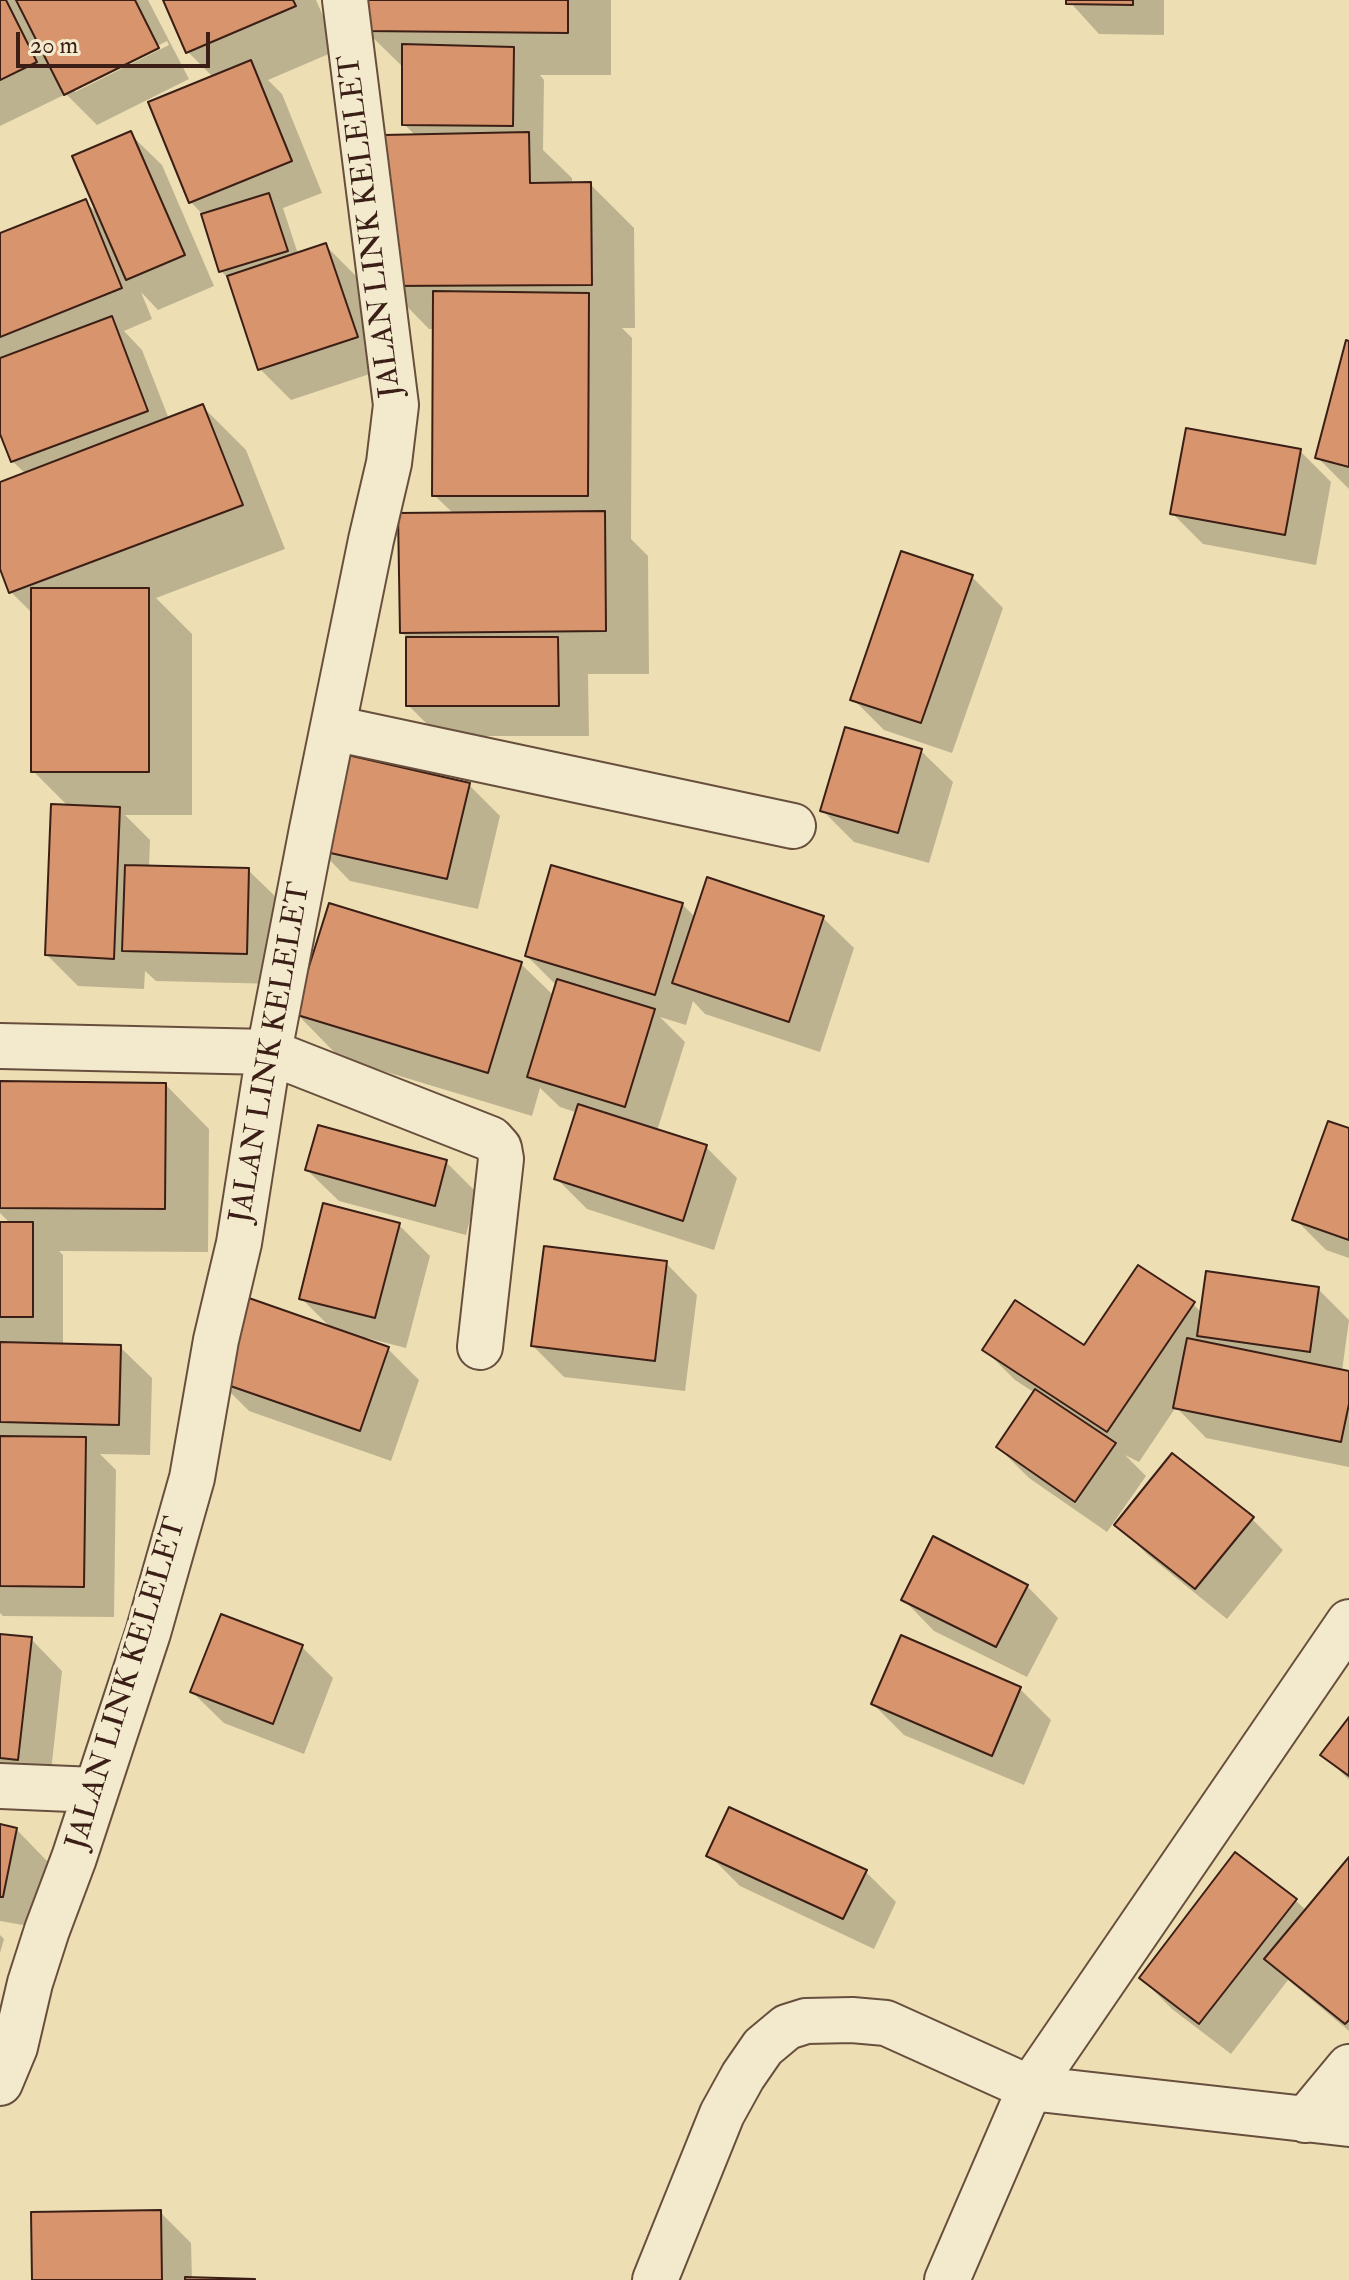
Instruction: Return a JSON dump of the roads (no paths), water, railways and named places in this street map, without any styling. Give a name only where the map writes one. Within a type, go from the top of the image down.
[{"type":"street","name":"JALAN LINK KELELET","points":[[0,2083],[15,2047],[30,1983],[148,1633],[192,1478],[216,1340],[239,1243],[269,1052],[389,463],[396,405],[345,0]]},
{"type":"street","points":[[333,728],[793,826]]},
{"type":"street","points":[[0,1046],[269,1052],[486,1136],[497,1143],[501,1159],[480,1347]]},
{"type":"street","points":[[947,2280],[1030,2088],[1349,1622]]},
{"type":"street","points":[[0,1786],[95,1790]]},
{"type":"street","points":[[655,2280],[722,2114],[743,2076],[763,2047],[787,2027],[806,2021],[886,2023],[1030,2088],[1349,2124]]},
{"type":"street","points":[[1305,2120],[1349,2067]]}]
